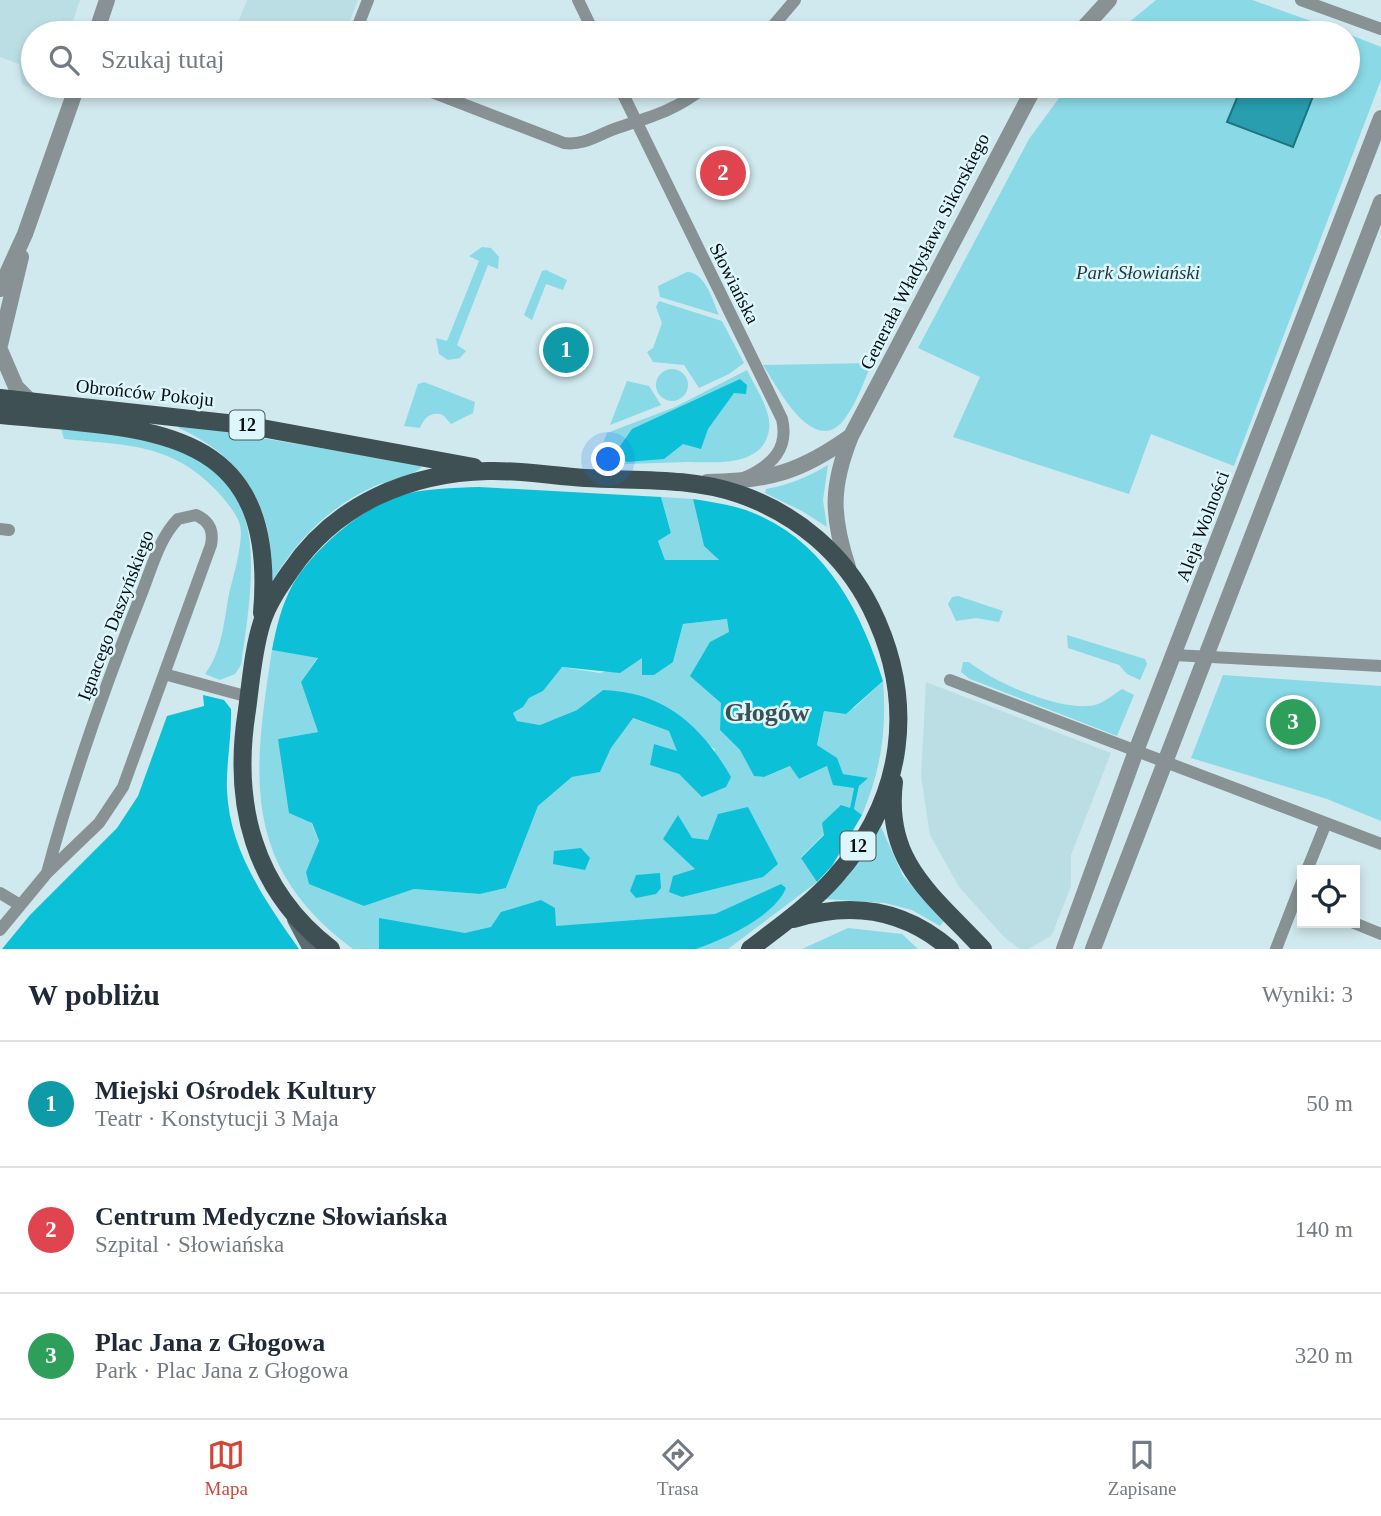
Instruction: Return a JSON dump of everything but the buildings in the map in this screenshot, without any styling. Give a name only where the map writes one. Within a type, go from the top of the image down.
[{"type":"main road","name":"Obrońców Pokoju","points":[[0,398],[245,425],[492,470]]},
{"type":"main road","name":"Obrońców Pokoju","points":[[0,415],[161,433],[192,446],[220,464],[246,497],[260,534],[264,576],[261,624]]},
{"type":"main road","name":"12","points":[[331,949],[294,916],[257,851],[242,793],[242,748],[261,624],[272,599],[301,555],[328,526],[350,509],[423,480],[492,470],[716,487],[759,502],[813,536],[848,567],[880,626],[894,668],[900,713],[892,804],[903,858],[913,874],[982,949]]},
{"type":"main road","name":"12","points":[[750,949],[788,921],[835,877],[854,852],[879,807],[898,751]]},
{"type":"main road","name":"12","points":[[788,921],[829,910],[876,911],[917,925],[950,949]]},
{"type":"main road","points":[[294,916],[312,949]]},
{"type":"street","points":[[100,21],[107,0]]},
{"type":"street","points":[[360,21],[368,0]]},
{"type":"street","points":[[578,0],[588,21]]},
{"type":"street","points":[[777,21],[795,0]]},
{"type":"street","points":[[1090,21],[1109,0]]},
{"type":"street","points":[[1300,0],[1359,21]]},
{"type":"street","points":[[1360,21],[1381,29]]},
{"type":"street","points":[[0,289],[25,234],[73,98]]},
{"type":"street","points":[[447,98],[564,143],[583,143],[618,127],[663,114],[688,98]]},
{"type":"street","name":"Słowiańska","points":[[625,98],[785,429],[779,453],[769,464],[739,481]]},
{"type":"street","name":"Generała Władysława Sikorskiego","points":[[848,567],[835,518],[834,485],[851,436],[1029,98]]},
{"type":"street","name":"Aleja Wolności","points":[[1064,949],[1136,751],[1381,118]]},
{"type":"street","points":[[1093,949],[1167,764],[1381,202]]},
{"type":"street","points":[[25,234],[13,299],[0,347],[16,387],[30,401]]},
{"type":"street","name":"Generała Władysława Sikorskiego","points":[[681,483],[739,481],[793,471],[822,457],[851,436]]},
{"type":"street","name":"Ignacego Daszyńskiego","points":[[0,930],[47,873],[75,848],[111,809],[123,787],[213,536],[209,524],[196,515],[178,519],[162,544],[124,638],[81,759],[47,873]]},
{"type":"street","points":[[1174,655],[1381,666]]},
{"type":"street","points":[[164,674],[249,697]]},
{"type":"street","points":[[950,680],[1381,844]]},
{"type":"street","points":[[1309,865],[1326,823]]},
{"type":"street","points":[[0,893],[20,905]]},
{"type":"street","points":[[1276,949],[1297,905]]},
{"type":"street","points":[[1360,925],[1381,934]]},
{"type":"shaded area","points":[[0,0],[80,0],[73,21],[21,21],[21,77],[19,64],[0,57]]},
{"type":"shaded area","points":[[247,0],[358,0],[350,21],[239,21]]},
{"type":"shaded area","points":[[1237,98],[1312,98],[1293,147],[1227,122]]},
{"type":"shaded area","points":[[740,379],[747,385],[746,394],[734,393],[708,429],[701,449],[683,444],[664,459],[627,462],[622,459],[618,449],[632,429]]},
{"type":"shaded area","points":[[479,487],[661,497],[671,533],[658,541],[665,560],[719,560],[704,546],[693,499],[737,507],[777,525],[800,541],[819,560],[851,604],[864,629],[883,681],[846,714],[824,711],[817,745],[837,758],[843,774],[868,778],[859,786],[854,809],[862,815],[832,866],[817,882],[801,858],[824,835],[822,823],[841,805],[850,808],[854,788],[833,785],[827,766],[799,779],[790,766],[764,777],[754,776],[740,750],[720,730],[721,703],[690,676],[710,642],[729,632],[727,619],[683,624],[673,662],[654,675],[642,675],[642,658],[620,673],[562,667],[543,691],[529,698],[523,707],[513,713],[517,721],[540,725],[577,710],[603,690],[645,697],[679,715],[707,742],[731,777],[726,787],[702,797],[679,774],[650,765],[654,744],[677,751],[669,731],[633,718],[611,748],[600,772],[572,777],[538,806],[506,888],[480,894],[414,889],[364,906],[309,884],[306,872],[319,841],[312,823],[289,813],[278,739],[318,732],[301,682],[318,658],[272,650],[286,600],[302,570],[326,544],[354,521],[384,502],[418,491]]},
{"type":"shaded area","points":[[926,682],[1111,753],[1071,855],[1071,886],[1052,935],[1029,949],[1020,949],[1005,938],[959,887],[930,835],[921,776]]},
{"type":"shaded area","points":[[203,695],[224,700],[231,709],[227,790],[234,834],[262,894],[299,949],[2,949],[30,915],[117,828],[138,796],[167,716],[204,706]]},
{"type":"shaded area","points":[[748,807],[778,864],[763,877],[682,897],[669,892],[673,876],[695,869],[663,839],[678,815],[692,838],[708,840],[718,814]]},
{"type":"shaded area","points":[[581,848],[590,858],[585,870],[553,864],[554,851]]},
{"type":"shaded area","points":[[660,873],[661,888],[656,894],[636,898],[630,891],[636,875]]},
{"type":"shaded area","points":[[781,884],[786,888],[780,899],[760,917],[734,933],[696,949],[379,949],[379,918],[465,933],[491,927],[501,912],[541,900],[555,908],[556,926],[715,914]]},
{"type":"green space","points":[[1156,0],[1252,0],[1311,21],[1131,21]]},
{"type":"green space","name":"Park Słowiański","points":[[1360,39],[1381,47],[1381,80],[1234,466],[1151,434],[1129,494],[953,437],[980,377],[918,348],[1029,139],[1059,98],[1360,98]]},
{"type":"green space","points":[[482,247],[491,248],[499,257],[498,269],[488,265],[457,345],[466,351],[460,358],[448,360],[439,354],[436,338],[447,341],[479,261],[469,256]]},
{"type":"green space","points":[[546,270],[567,280],[563,290],[546,284],[532,320],[524,315],[542,271]]},
{"type":"green space","points":[[687,272],[693,273],[703,282],[719,315],[660,297],[658,286]]},
{"type":"green space","points":[[659,301],[722,321],[744,363],[729,374],[699,388],[684,365],[653,362],[647,352],[653,348],[662,323],[656,307]]},
{"type":"green space","points":[[872,363],[846,417],[834,429],[822,431],[810,426],[798,416],[763,365]]},
{"type":"green space","points":[[672,369],[683,374],[688,385],[683,396],[672,401],[661,396],[656,385],[661,374]]},
{"type":"green space","points":[[747,370],[765,407],[769,423],[765,442],[757,451],[747,457],[723,462],[599,465],[598,456],[607,433],[675,407]]},
{"type":"green space","points":[[627,381],[649,386],[661,405],[610,425]]},
{"type":"green space","points":[[424,382],[475,402],[473,413],[451,424],[443,415],[435,414],[426,418],[420,428],[404,426],[418,384]]},
{"type":"green space","points":[[178,424],[421,465],[421,468],[358,494],[329,514],[303,538],[272,582],[268,532],[252,490],[239,471],[222,455],[179,428]]},
{"type":"green space","points":[[61,428],[140,437],[183,450],[214,469],[234,493],[246,522],[251,554],[250,589],[241,665],[235,674],[220,680],[205,674],[219,646],[239,549],[240,525],[230,506],[216,490],[182,463],[146,449],[127,445],[64,439]]},
{"type":"green space","points":[[828,465],[823,500],[827,527],[765,493],[766,489],[798,480]]},
{"type":"green space","points":[[661,497],[693,499],[704,546],[720,561],[665,560],[658,541],[671,533]]},
{"type":"green space","points":[[958,596],[1003,611],[999,622],[976,618],[956,621],[948,604],[952,597]]},
{"type":"green space","points":[[728,619],[720,730],[740,750],[754,776],[764,777],[791,766],[799,779],[827,766],[854,788],[850,808],[801,857],[817,882],[728,949],[353,949],[316,917],[290,884],[273,850],[263,814],[259,777],[265,695],[272,650],[318,657],[301,682],[318,732],[278,739],[319,842],[306,872],[364,906],[414,889],[480,894],[506,888],[538,806],[572,777],[600,771],[611,748],[632,718],[670,731],[678,752],[654,744],[651,765],[679,774],[702,796],[715,749],[603,690],[577,710],[540,725],[517,721],[513,713],[523,707],[529,698],[543,691],[561,667],[600,673],[642,658],[673,662],[683,624]]},
{"type":"green space","points":[[1067,635],[1145,659],[1147,664],[1140,680],[1127,674],[1119,665],[1068,648]]},
{"type":"green space","points":[[963,662],[969,662],[995,679],[1030,695],[1068,705],[1098,704],[1122,689],[1134,695],[1117,736],[970,679],[961,672]]},
{"type":"green space","points":[[1223,675],[1381,686],[1381,821],[1327,799],[1191,758]]},
{"type":"green space","points":[[883,681],[881,750],[874,782],[862,815],[854,809],[859,786],[867,778],[843,774],[817,745],[824,711],[854,708]]},
{"type":"green space","points":[[881,827],[903,876],[944,921],[940,926],[912,910],[885,903],[825,899],[847,877]]},
{"type":"green space","points":[[848,928],[902,934],[918,949],[802,949]]},
{"type":"place","name":"Centrum Medyczne Słowiańska","points":[[723,173]]},
{"type":"place","name":"Miejski Ośrodek Kultury","points":[[566,350]]},
{"type":"place","name":"Plac Jana z Głogowa","points":[[1293,722]]},
{"type":"district","name":"Głogów","points":[[767,712]]}]
